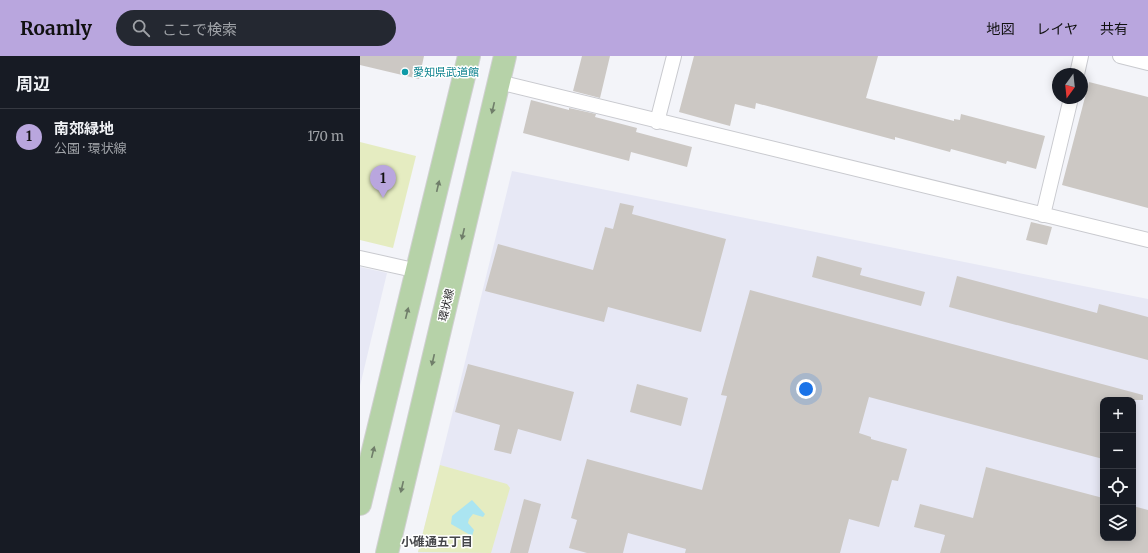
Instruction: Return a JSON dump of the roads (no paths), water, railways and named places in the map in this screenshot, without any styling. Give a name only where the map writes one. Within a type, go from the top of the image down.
[{"type":"main road","points":[[360,504],[418,271],[469,56]]},
{"type":"main road","name":"環状線","points":[[387,553],[505,56]]},
{"type":"street","points":[[657,122],[674,56]]},
{"type":"street","points":[[1078,68],[1081,56]]},
{"type":"street","points":[[1120,56],[1148,63]]},
{"type":"street","points":[[499,82],[657,122],[1148,240]]},
{"type":"street","points":[[1043,214],[1070,104]]},
{"type":"street","points":[[360,258],[418,271]]},
{"type":"water","points":[[472,500],[485,514],[483,517],[473,514],[469,519],[468,523],[474,530],[472,536],[451,524],[452,516]]},
{"type":"place","name":"愛知県武道館","points":[[405,72]]},
{"type":"place","name":"南郊緑地","points":[[383,198]]},
{"type":"district","name":"小碓通五丁目","points":[[437,542]]}]
